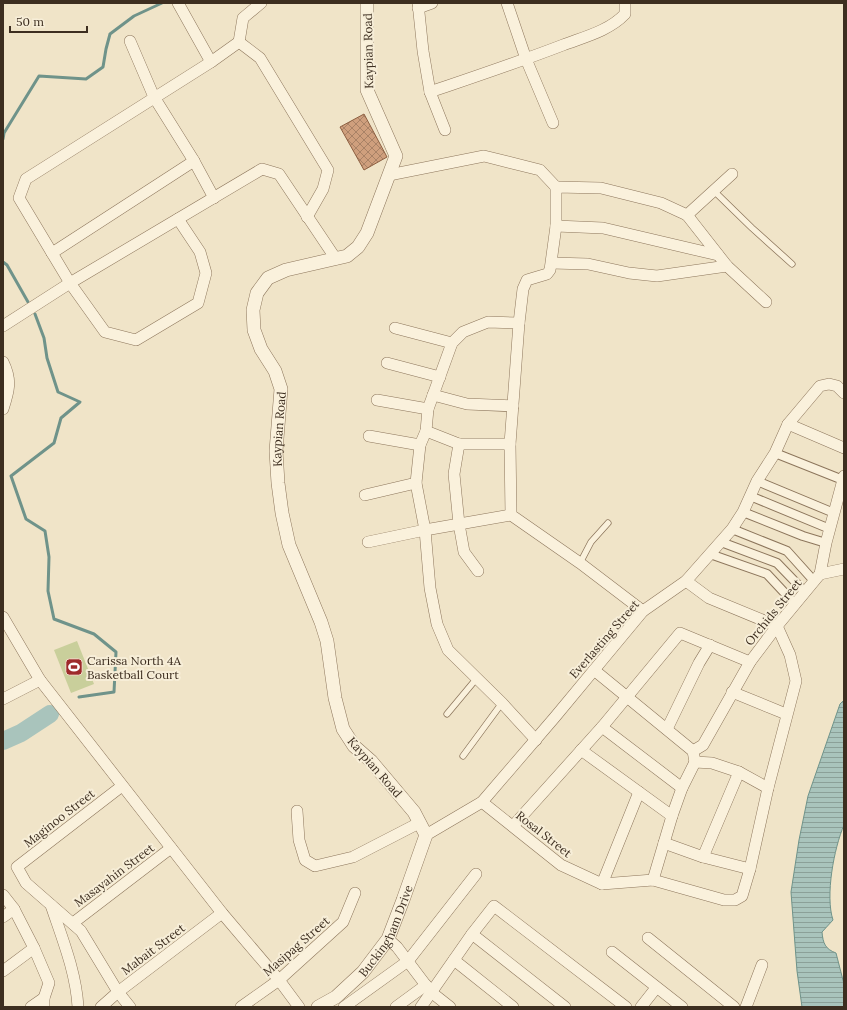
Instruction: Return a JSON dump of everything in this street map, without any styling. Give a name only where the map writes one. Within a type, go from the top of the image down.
[{"type":"street","points":[[178,3],[211,62]]},
{"type":"street","points":[[178,219],[200,252],[206,273],[198,303],[136,340],[105,332],[70,283],[19,198],[26,179],[211,62],[239,42],[243,18],[260,3]]},
{"type":"street","name":"Kaypian Road","points":[[367,3],[367,90],[396,156],[367,233],[358,247],[347,256],[286,270],[268,278],[258,293],[253,310],[254,330],[261,349],[275,371],[281,388],[276,451],[282,513],[289,545],[328,641],[335,698],[343,729],[354,746],[371,761],[414,812],[422,829]]},
{"type":"street","points":[[432,3],[418,5],[423,51],[430,92],[445,130]]},
{"type":"street","points":[[507,3],[526,59],[553,123]]},
{"type":"street","points":[[430,92],[526,59],[596,32],[617,22],[625,14],[625,3]]},
{"type":"street","points":[[130,41],[154,97],[194,161],[214,198]]},
{"type":"street","points":[[239,42],[260,58],[328,170],[323,189],[307,217]]},
{"type":"street","points":[[389,175],[484,156],[540,170],[556,187],[556,226],[550,270],[547,274],[527,280],[524,285],[519,322],[510,444],[511,516]]},
{"type":"street","points":[[52,252],[194,161]]},
{"type":"street","points":[[3,326],[70,283],[262,170],[280,174],[336,259]]},
{"type":"street","points":[[687,215],[732,174]]},
{"type":"street","points":[[556,187],[600,188],[660,203],[687,215],[727,266],[766,302]]},
{"type":"street","points":[[556,226],[603,228],[718,256]]},
{"type":"street","points":[[552,263],[588,264],[629,273],[657,276],[727,266]]},
{"type":"street","points":[[519,322],[488,322],[463,332],[452,343],[428,409],[426,431],[420,445],[416,484],[425,530],[430,588],[437,624],[448,650],[502,703],[536,740]]},
{"type":"street","points":[[395,328],[452,343]]},
{"type":"street","points":[[3,362],[8,373],[9,390],[3,409]]},
{"type":"street","points":[[387,363],[440,378]]},
{"type":"street","name":"Everlasting Street","points":[[297,811],[299,840],[301,847],[306,860],[315,866],[353,857],[422,829],[482,802],[536,740],[643,611],[686,581],[732,529],[743,512],[757,481],[776,453],[788,424],[820,386],[829,384],[837,386],[844,393]]},
{"type":"street","points":[[433,395],[467,404],[513,406]]},
{"type":"street","points":[[377,400],[428,409]]},
{"type":"street","points":[[788,424],[844,448]]},
{"type":"street","points":[[426,431],[459,444],[510,444]]},
{"type":"street","points":[[369,436],[420,445]]},
{"type":"street","points":[[459,444],[454,474],[459,524],[464,552],[478,571]]},
{"type":"street","points":[[776,453],[844,478]]},
{"type":"street","name":"Orchids Street","points":[[653,880],[672,816],[694,756],[703,745],[750,662],[777,626],[817,578],[844,478]]},
{"type":"street","points":[[757,481],[834,513]]},
{"type":"street","points":[[364,495],[416,484]]},
{"type":"street","points":[[750,496],[830,529]]},
{"type":"street","points":[[743,512],[803,536],[826,543]]},
{"type":"street","points":[[368,542],[425,530],[511,516],[580,563],[643,611]]},
{"type":"street","points":[[732,529],[787,551],[817,578],[844,569]]},
{"type":"street","points":[[721,542],[777,563],[805,592]]},
{"type":"street","points":[[710,554],[767,574],[796,604]]},
{"type":"street","points":[[664,843],[703,857],[750,869],[786,714],[796,681],[790,655],[777,626],[709,598],[686,581]]},
{"type":"street","points":[[3,617],[40,680],[222,913],[279,980],[299,1007]]},
{"type":"street","points":[[513,826],[602,727],[680,633],[750,662]]},
{"type":"street","points":[[667,728],[699,663],[710,645]]},
{"type":"street","points":[[594,670],[626,697],[667,728],[694,756],[739,772],[768,788]]},
{"type":"street","points":[[3,699],[40,680]]},
{"type":"street","points":[[732,692],[786,714]]},
{"type":"street","points":[[602,727],[682,788]]},
{"type":"street","points":[[581,750],[672,816]]},
{"type":"street","points":[[703,857],[739,772]]},
{"type":"street","name":"Maginoo Street","points":[[122,786],[17,867],[26,884],[81,931],[118,992],[130,1007]]},
{"type":"street","points":[[602,884],[639,792]]},
{"type":"street","name":"Rosal Street","points":[[482,802],[561,865],[602,884],[653,880],[724,900],[735,900],[742,896],[750,869]]},
{"type":"street","name":"Buckingham Drive","points":[[318,1007],[336,997],[363,972],[388,939],[403,900],[422,829]]},
{"type":"street","name":"Masayahin Street","points":[[72,923],[171,848]]},
{"type":"street","points":[[344,1007],[408,961],[476,874]]},
{"type":"street","name":"Masipag Street","points":[[241,1007],[279,980],[343,922],[355,893]]},
{"type":"street","points":[[3,895],[14,909],[49,982],[44,1002],[31,1007]]},
{"type":"street","points":[[50,904],[66,949],[77,994],[78,1007]]},
{"type":"street","points":[[396,1007],[428,989],[454,960],[494,906],[626,1007]]},
{"type":"street","points":[[3,917],[14,909]]},
{"type":"street","name":"Mabait Street","points":[[101,1007],[118,992],[222,913]]},
{"type":"street","points":[[472,934],[565,1007]]},
{"type":"street","points":[[648,938],[734,1007]]},
{"type":"street","points":[[388,939],[397,947],[428,989],[450,1007]]},
{"type":"street","points":[[3,971],[34,948]]},
{"type":"street","points":[[612,952],[682,1007]]},
{"type":"street","points":[[454,960],[513,1007]]},
{"type":"street","points":[[746,1007],[762,965]]},
{"type":"street","points":[[641,1007],[656,988]]},
{"type":"street","points":[[421,1007],[428,989]]},
{"type":"lane","points":[[714,191],[792,264]]},
{"type":"lane","points":[[580,563],[590,542],[608,523]]},
{"type":"lane","points":[[447,714],[477,678]]},
{"type":"lane","points":[[463,756],[502,703]]},
{"type":"green space","name":"Carissa North 4A Basketball Court","points":[[77,641],[94,684],[71,693],[54,650]]},
{"type":"water","points":[[844,700],[844,825],[837,846],[830,885],[833,920],[822,932],[825,945],[829,950],[836,953],[844,984],[844,1007],[802,1007],[797,971],[791,892],[808,796],[840,704]]},
{"type":"building","points":[[364,114],[387,157],[364,170],[340,127]]},
{"type":"waterway","points":[[3,139],[4,133],[39,76],[86,79],[103,67],[110,34],[134,16],[162,3]]},
{"type":"waterway","points":[[3,262],[7,265],[28,302]]},
{"type":"waterway","points":[[35,314],[44,338],[47,358],[58,392],[80,402],[61,418],[54,443],[11,476],[26,519],[45,531],[49,557],[48,591],[54,619],[94,634],[116,652],[114,692],[79,697]]},
{"type":"waterway","points":[[3,741],[21,733],[50,714]]},
{"type":"place","name":"Carissa North 4A Basketball Court","points":[[74,667]]}]
